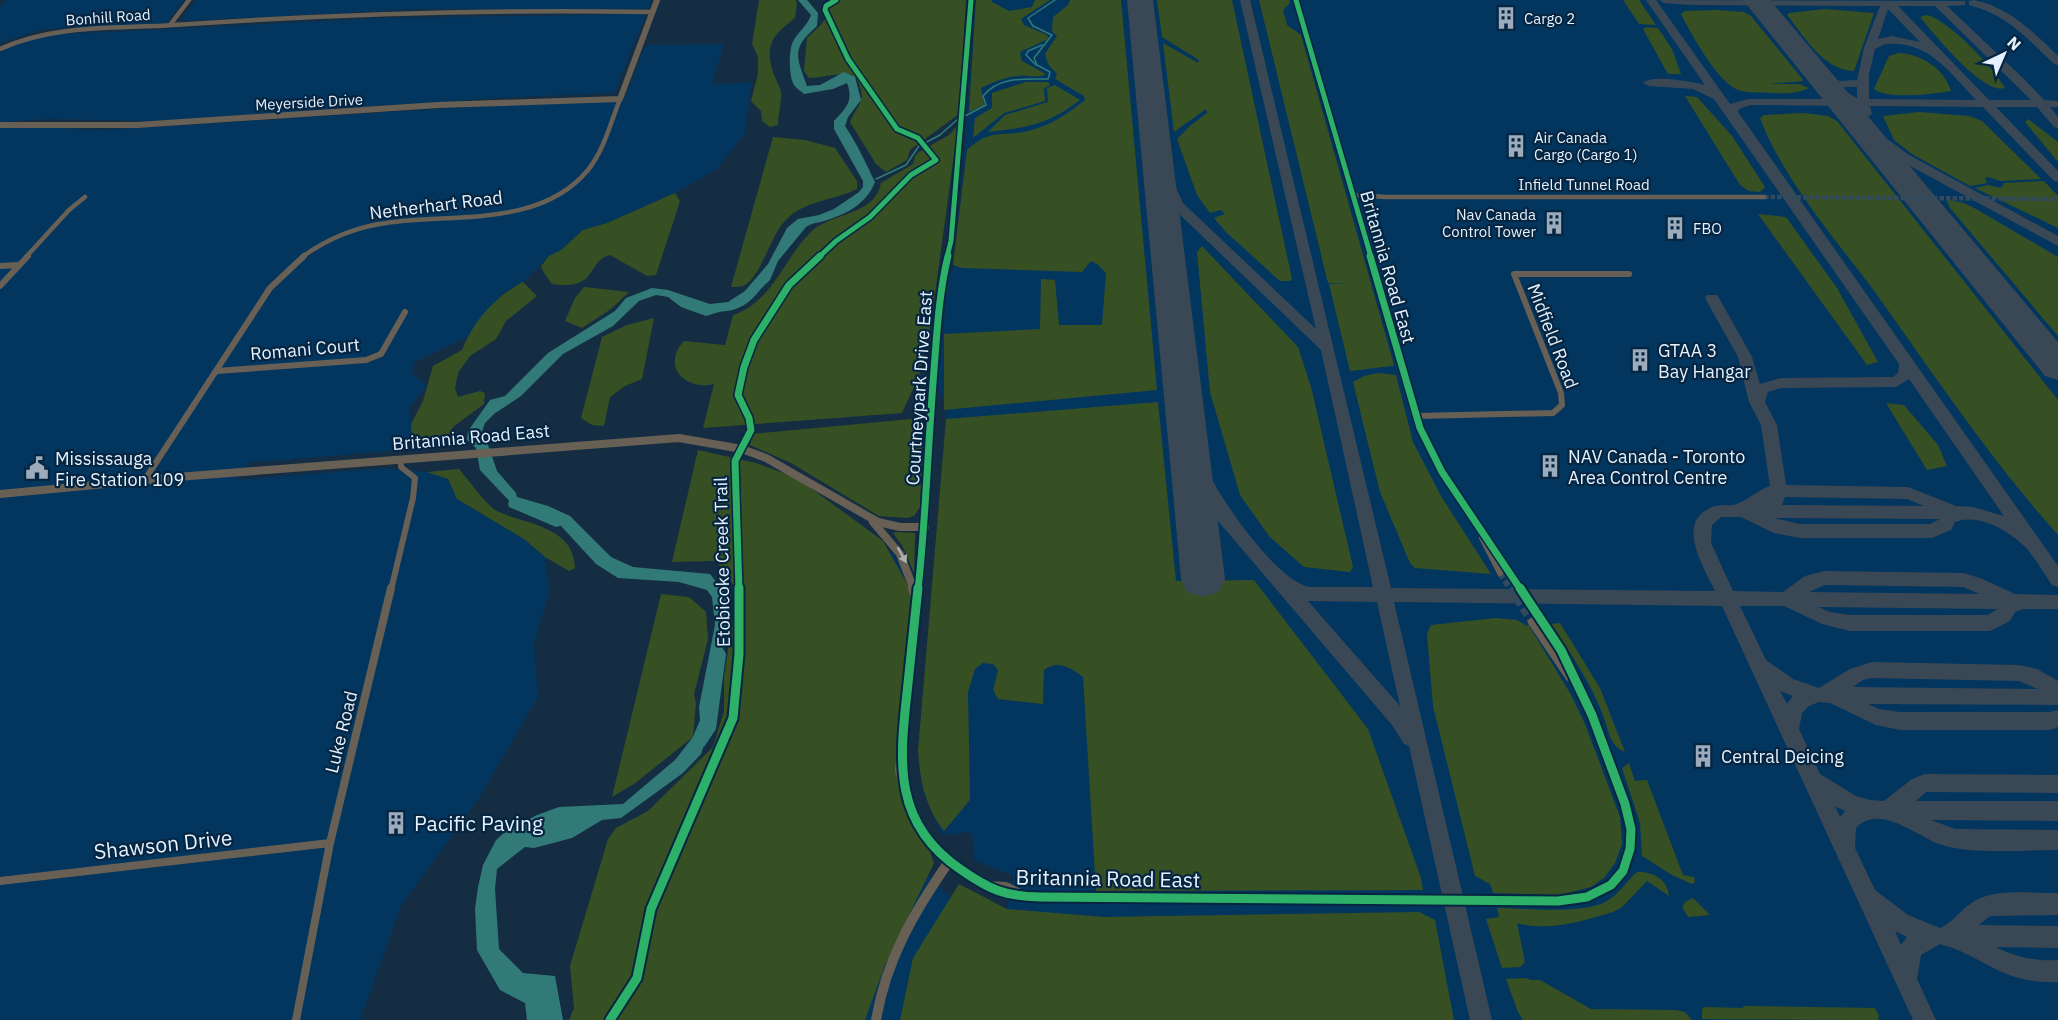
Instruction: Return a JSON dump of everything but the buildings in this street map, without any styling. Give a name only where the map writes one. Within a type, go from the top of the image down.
[{"type":"street","points":[[170,25],[189,0]]},
{"type":"street","name":"Netherhart Road","points":[[144,481],[270,288],[283,272],[310,250],[365,227],[503,213],[534,205],[560,194],[588,171],[620,99],[657,0]]},
{"type":"street","name":"Courtneypark Drive East","points":[[917,600],[925,526],[930,414],[940,290],[950,254],[971,0]]},
{"type":"street","name":"Britannia Road East","points":[[1296,0],[1416,416],[1431,453],[1479,530],[1510,572]]},
{"type":"street","name":"Bonhill Road","points":[[0,49],[18,39],[40,34],[170,25],[402,14],[652,12]]},
{"type":"street","name":"Meyerside Drive","points":[[0,125],[41,122],[135,125],[429,106],[620,99]]},
{"type":"street","name":"Infield Tunnel Road","points":[[1352,195],[1386,197],[1764,197]]},
{"type":"street","points":[[0,286],[69,210],[85,197]]},
{"type":"street","points":[[0,266],[19,265]]},
{"type":"street","name":"Midfield Road","points":[[1416,416],[1553,413],[1562,405],[1561,393],[1514,274],[1629,274]]},
{"type":"street","name":"Romani Court","points":[[217,371],[366,360],[381,354],[405,312]]},
{"type":"street","name":"Britannia Road East","points":[[0,494],[655,438],[679,438],[712,442],[742,449],[766,458],[870,519],[900,527],[925,526]]},
{"type":"street","name":"Luke Road","points":[[296,1020],[330,843],[413,498],[415,478],[401,467],[401,460]]},
{"type":"street","points":[[870,519],[899,549],[910,573],[917,600]]},
{"type":"street","name":"Britannia Road East","points":[[1479,530],[1500,573]]},
{"type":"street","name":"Britannia Road East","points":[[917,600],[900,770],[905,797],[914,821],[930,844],[948,863],[988,885],[993,891],[1011,897],[1022,894],[1040,897],[1411,900]]},
{"type":"street","points":[[1532,622],[1578,688]]},
{"type":"street","points":[[1495,901],[1558,901],[1587,897],[1611,885],[1623,871],[1630,849],[1631,829],[1625,804],[1592,715],[1561,650],[1543,623]]},
{"type":"street","name":"Shawson Drive","points":[[0,881],[330,843]]},
{"type":"street","points":[[876,1020],[878,1000],[900,940],[948,863]]},
{"type":"shaded area","points":[[6,0],[184,0],[166,23],[43,29],[0,43],[0,6]]},
{"type":"shaded area","points":[[196,0],[652,0],[649,7],[645,9],[419,9],[184,21],[182,19]]},
{"type":"shaded area","points":[[759,0],[795,0],[797,2],[795,18],[777,34],[771,45],[770,60],[781,95],[778,125],[770,127],[762,121],[761,111],[751,101],[758,74],[758,57],[752,44]]},
{"type":"shaded area","points":[[798,0],[807,0],[818,13],[817,26],[803,41],[798,53],[807,86],[820,85],[844,72],[855,77],[861,100],[848,117],[845,126],[875,182],[866,197],[847,212],[806,227],[778,261],[770,280],[745,304],[706,316],[681,307],[668,297],[656,295],[639,301],[613,326],[563,354],[521,396],[494,414],[485,423],[481,434],[486,439],[497,471],[517,497],[548,506],[570,516],[611,557],[633,567],[710,574],[721,588],[724,620],[723,649],[713,689],[712,721],[701,754],[683,773],[621,818],[602,820],[572,838],[534,848],[525,847],[497,869],[495,889],[499,949],[523,973],[555,976],[563,1020],[527,1020],[525,1003],[500,990],[477,950],[475,909],[483,865],[496,840],[506,831],[559,807],[623,804],[675,760],[693,737],[700,720],[699,707],[715,625],[712,597],[707,590],[679,582],[618,578],[596,564],[561,526],[534,511],[520,509],[513,505],[480,470],[476,448],[467,440],[468,431],[490,400],[505,396],[548,353],[615,311],[626,298],[652,288],[668,290],[710,304],[728,302],[745,291],[768,264],[787,228],[798,219],[834,209],[863,187],[863,181],[834,129],[834,121],[848,104],[850,95],[847,83],[833,89],[804,94],[795,86],[792,79],[790,52],[792,44],[811,15]]},
{"type":"shaded area","points":[[837,0],[966,0],[959,114],[910,150],[907,160],[886,172],[876,164],[850,122],[862,97],[857,79],[839,74],[809,78],[804,71],[807,38],[824,20],[828,7]]},
{"type":"shaded area","points":[[976,0],[2058,0],[2058,1020],[620,1020],[880,550],[893,553],[898,561],[902,570],[906,600],[894,723],[915,862],[959,906],[1006,909],[1011,897],[1013,876],[974,860],[972,832],[942,835],[923,791],[919,753],[947,426],[945,407],[938,384],[948,281],[956,259]]},
{"type":"shaded area","points":[[976,0],[992,0],[1009,11],[1032,7],[1035,0],[1050,0],[1021,19],[1024,25],[1047,35],[1048,39],[1020,52],[1022,61],[1046,74],[1009,77],[981,88],[984,105],[969,112]]},
{"type":"shaded area","points":[[1070,0],[1121,0],[1157,390],[944,410],[944,334],[1040,329],[1041,279],[1055,280],[1059,325],[1102,325],[1106,273],[1091,261],[1082,272],[962,268],[953,265],[967,150],[989,136],[1018,133],[1044,126],[1065,115],[1085,100],[1084,96],[1055,79],[1057,74],[1048,64],[1045,54],[1057,36],[1052,31],[1053,17],[1068,5]]},
{"type":"shaded area","points":[[1157,0],[1232,0],[1292,279],[1290,281],[1280,281],[1227,233],[1214,218],[1225,214],[1221,210],[1210,213],[1197,195],[1177,139],[1207,113],[1206,109],[1174,132],[1163,43],[1198,63],[1199,60],[1162,37]]},
{"type":"shaded area","points":[[1259,0],[1289,0],[1290,3],[1283,10],[1287,25],[1301,35],[1394,365],[1392,366],[1350,371],[1329,284],[1347,283],[1328,283]]},
{"type":"shaded area","points":[[1623,0],[1639,0],[1656,25],[1639,24]]},
{"type":"shaded area","points":[[1825,9],[1874,13],[1854,71],[1833,65],[1824,59],[1787,15]]},
{"type":"shaded area","points":[[1685,11],[1744,12],[1751,16],[1804,81],[1768,84],[1799,84],[1809,88],[1787,93],[1754,92],[1740,91],[1728,84],[1705,55],[1681,14]]},
{"type":"shaded area","points":[[642,14],[645,17],[615,91],[611,93],[498,98],[154,121],[48,119],[0,122],[0,53],[10,45],[47,35],[384,18]]},
{"type":"shaded area","points":[[1926,15],[1935,18],[1958,34],[1991,69],[2005,88],[1996,88],[1972,73],[1920,17]]},
{"type":"shaded area","points":[[1658,28],[1672,49],[1681,74],[1668,74],[1643,29]]},
{"type":"shaded area","points":[[724,44],[712,85],[751,82],[745,133],[717,169],[675,193],[607,223],[583,230],[561,250],[549,256],[523,282],[503,293],[467,337],[415,362],[412,373],[427,386],[409,407],[415,449],[248,463],[237,480],[384,468],[427,472],[448,479],[457,499],[524,539],[545,557],[549,592],[534,645],[538,697],[479,798],[401,906],[360,1020],[0,1020],[0,128],[29,126],[98,130],[531,103],[624,100],[646,45]]},
{"type":"shaded area","points":[[1899,53],[1916,56],[1931,64],[1943,76],[1951,91],[1899,95],[1874,89],[1889,56]]},
{"type":"shaded area","points":[[1026,82],[1048,82],[1050,85],[1044,89],[1045,101],[1004,113],[973,138],[975,118],[992,108],[992,93]]},
{"type":"shaded area","points":[[1055,85],[1080,100],[1057,115],[1037,124],[988,132],[1005,115],[1048,102],[1047,88]]},
{"type":"shaded area","points":[[1685,96],[1697,97],[1732,136],[1765,187],[1760,192],[1749,191],[1740,185]]},
{"type":"shaded area","points":[[1919,112],[1969,116],[1982,121],[2041,179],[2001,181],[1988,177],[1985,178],[1987,183],[1970,186],[1912,154],[1894,140],[1883,116]]},
{"type":"shaded area","points":[[1803,113],[1828,116],[1837,121],[2058,400],[2058,535],[2009,477],[1963,416],[1782,164],[1760,118],[1764,115]]},
{"type":"shaded area","points":[[2028,119],[2058,142],[2058,162],[2025,122]]},
{"type":"shaded area","points":[[958,125],[931,323],[919,376],[902,413],[703,428],[714,384],[694,384],[680,374],[675,359],[677,350],[684,341],[725,345],[733,315],[747,309],[768,290],[813,230],[863,207],[877,193],[881,183],[913,164],[919,152],[949,135]]},
{"type":"shaded area","points":[[773,137],[805,140],[835,148],[857,181],[857,189],[810,205],[793,214],[780,228],[751,280],[744,286],[731,287]]},
{"type":"shaded area","points":[[2044,181],[2058,196],[2058,228],[1975,188],[1988,185],[2001,188],[2004,183]]},
{"type":"shaded area","points":[[675,193],[680,201],[656,275],[647,276],[610,255],[597,263],[590,274],[578,283],[552,284],[544,273],[541,266],[549,256],[561,250],[583,230],[607,223]]},
{"type":"shaded area","points":[[1947,201],[1964,203],[1976,209],[2058,257],[2058,336],[1950,208]]},
{"type":"shaded area","points":[[1758,214],[1786,217],[1837,288],[1878,362],[1867,365]]},
{"type":"shaded area","points":[[1202,246],[1298,347],[1311,387],[1353,567],[1350,572],[1304,567],[1269,536],[1240,495],[1210,392],[1197,252]]},
{"type":"shaded area","points":[[523,282],[537,296],[506,321],[496,339],[470,356],[458,373],[455,388],[458,397],[480,391],[485,393],[484,404],[453,427],[448,436],[433,444],[421,445],[412,440],[411,424],[423,401],[433,366],[462,350],[472,329],[486,310],[504,294]]},
{"type":"shaded area","points":[[584,287],[629,292],[611,309],[582,328],[565,321],[575,298]]},
{"type":"shaded area","points":[[654,318],[642,379],[625,386],[610,397],[604,426],[592,425],[581,418],[602,337],[627,325]]},
{"type":"shaded area","points":[[1378,373],[1396,375],[1413,442],[1441,496],[1491,574],[1415,568],[1410,563],[1380,492],[1353,382],[1364,376]]},
{"type":"shaded area","points":[[1158,402],[1176,581],[1254,580],[1368,729],[1421,878],[1423,890],[1096,891],[1083,677],[1059,665],[1044,670],[1043,704],[998,699],[993,690],[998,670],[993,664],[983,663],[975,669],[968,692],[970,800],[944,831],[932,812],[922,783],[918,751],[946,419]]},
{"type":"shaded area","points":[[1886,403],[1904,405],[1938,445],[1947,466],[1927,470]]},
{"type":"shaded area","points":[[922,418],[920,507],[914,516],[907,518],[879,516],[791,463],[750,445],[752,434]]},
{"type":"shaded area","points":[[698,450],[756,463],[797,478],[883,541],[909,587],[916,619],[900,767],[934,863],[885,965],[865,1020],[569,1020],[574,1008],[570,966],[608,839],[616,828],[648,811],[713,747],[724,711],[724,677],[737,590],[716,561],[672,562]]},
{"type":"shaded area","points":[[459,469],[497,511],[558,535],[573,554],[575,568],[569,571],[545,557],[524,539],[457,499],[448,479],[427,472]]},
{"type":"shaded area","points":[[893,533],[915,533],[914,573],[903,547]]},
{"type":"shaded area","points":[[661,594],[689,597],[706,612],[708,639],[694,694],[696,704],[693,737],[634,784],[612,797]]},
{"type":"shaded area","points":[[1496,618],[1517,620],[1527,626],[1528,624],[1570,693],[1585,724],[1620,817],[1622,844],[1615,863],[1604,878],[1591,887],[1560,895],[1493,893],[1490,884],[1475,876],[1433,706],[1427,634],[1431,625]]},
{"type":"shaded area","points":[[1560,623],[1600,688],[1625,752],[1613,742],[1587,681],[1551,624]]},
{"type":"shaded area","points":[[1629,763],[1635,781],[1647,780],[1683,875],[1694,877],[1695,882],[1692,884],[1672,875],[1642,856],[1640,823],[1622,768]]},
{"type":"shaded area","points":[[1637,872],[1649,873],[1663,881],[1669,896],[1647,881],[1621,908],[1613,912],[1553,926],[1517,923],[1525,962],[1520,967],[1502,968],[1486,919],[1499,917],[1497,908],[1569,909],[1597,905],[1615,895]]},
{"type":"shaded area","points":[[959,884],[1007,909],[1104,917],[1419,912],[1435,920],[1454,1020],[900,1020],[913,958]]},
{"type":"shaded area","points":[[1693,898],[1710,915],[1688,917],[1682,907],[1685,902]]},
{"type":"shaded area","points":[[1506,979],[1540,980],[1591,1009],[1676,1010],[1685,1012],[1692,1020],[1523,1020]]},
{"type":"shaded area","points":[[1745,1006],[1875,1008],[1879,1016],[1878,1020],[1702,1019],[1702,1009],[1706,1007],[1742,1008]]},
{"type":"waterway","points":[[963,117],[986,105],[983,96],[997,85],[1013,80],[1048,79],[1050,72],[1037,65],[1034,58],[1052,35],[1033,26],[1028,18],[1055,0]]},
{"type":"waterway","points":[[1036,65],[1026,55],[1028,51],[1042,45]]},
{"type":"waterway","points":[[876,179],[906,165],[919,146],[940,135],[958,119]]},
{"type":"waterway","points":[[719,309],[744,302],[761,282]]},
{"type":"waterway","points":[[513,504],[556,523]]},
{"type":"waterway","points":[[718,590],[725,609],[723,630]]},
{"type":"waterway","points":[[700,743],[710,729],[720,654]]},
{"type":"taxiway","points":[[1245,0],[1384,595]]},
{"type":"taxiway","points":[[1651,0],[1733,117]]},
{"type":"taxiway","points":[[1664,0],[1889,3]]},
{"type":"taxiway","points":[[1935,0],[1938,3]]},
{"type":"taxiway","points":[[1889,3],[1938,3]]},
{"type":"taxiway","points":[[1890,4],[1894,3]]},
{"type":"taxiway","points":[[1938,3],[1961,3]]},
{"type":"taxiway","points":[[1938,3],[2021,82],[2040,104]]},
{"type":"taxiway","points":[[1973,3],[1986,6],[2009,17],[2058,62]]},
{"type":"taxiway","points":[[1864,103],[1863,74],[1869,48],[1883,9],[1890,4]]},
{"type":"taxiway","points":[[1890,4],[1986,104]]},
{"type":"taxiway","points":[[1870,47],[1884,40],[1901,40],[1932,50]]},
{"type":"taxiway","points":[[1818,75],[1839,84],[1850,85],[1861,82]]},
{"type":"taxiway","points":[[1649,83],[1693,86],[1710,91],[1717,96]]},
{"type":"taxiway","points":[[1828,87],[1853,100]]},
{"type":"taxiway","points":[[1733,117],[1734,107],[1749,102],[1864,103]]},
{"type":"taxiway","points":[[1864,103],[1986,104]]},
{"type":"taxiway","points":[[1864,103],[1866,114]]},
{"type":"taxiway","points":[[1986,104],[2040,104]]},
{"type":"taxiway","points":[[1986,104],[2058,178]]},
{"type":"taxiway","points":[[2040,104],[2058,104]]},
{"type":"taxiway","points":[[2040,104],[2058,124]]},
{"type":"taxiway","points":[[1733,117],[2032,543]]},
{"type":"taxiway","points":[[1854,118],[1905,158],[2058,242]]},
{"type":"taxiway","points":[[1879,145],[1917,196]]},
{"type":"taxiway","points":[[1158,160],[1178,205],[1327,348]]},
{"type":"taxiway","points":[[1712,298],[1745,357],[1757,402]]},
{"type":"taxiway","points":[[2052,360],[2058,365]]},
{"type":"taxiway","points":[[1757,402],[1758,395],[1763,388],[1781,383],[1896,382],[1904,375],[1906,364]]},
{"type":"taxiway","points":[[1757,402],[1769,425],[1779,491]]},
{"type":"taxiway","points":[[1188,434],[1200,472],[1224,516],[1279,580]]},
{"type":"taxiway","points":[[1739,510],[1766,494],[1779,491]]},
{"type":"taxiway","points":[[1759,510],[1773,504],[1779,491]]},
{"type":"taxiway","points":[[1779,491],[1908,493],[1950,510]]},
{"type":"taxiway","points":[[1728,598],[1704,548],[1702,538],[1707,520],[1716,512],[1960,513]]},
{"type":"taxiway","points":[[1747,513],[1780,528],[1800,531],[1932,531],[1945,525],[1949,517],[1960,513]]},
{"type":"taxiway","points":[[1960,513],[1973,513],[2006,524],[2032,543]]},
{"type":"taxiway","points":[[2032,543],[2058,580]]},
{"type":"taxiway","points":[[1783,599],[1811,581],[1825,578],[1963,580],[2010,600]]},
{"type":"taxiway","points":[[1279,580],[1299,592],[1310,594],[1384,595]]},
{"type":"taxiway","points":[[1279,580],[1399,719],[1411,738]]},
{"type":"taxiway","points":[[1384,595],[1728,598]]},
{"type":"taxiway","points":[[1384,595],[1481,1020]]},
{"type":"taxiway","points":[[1728,598],[2058,602]]},
{"type":"taxiway","points":[[1728,598],[1789,730]]},
{"type":"taxiway","points":[[1791,603],[1828,619],[1850,623],[1990,623],[2004,616],[2008,607],[2022,602]]},
{"type":"taxiway","points":[[1764,667],[1787,685],[1815,695],[1802,700],[1795,707],[1789,730]]},
{"type":"taxiway","points":[[1823,695],[1837,689],[1857,674],[1872,670],[2019,673],[2030,675],[2058,690]]},
{"type":"taxiway","points":[[1828,695],[2058,697]]},
{"type":"taxiway","points":[[1836,697],[1876,717],[1900,721],[2050,721],[2058,718]]},
{"type":"taxiway","points":[[1789,730],[1906,979]]},
{"type":"taxiway","points":[[1817,782],[1842,799],[1870,810]]},
{"type":"taxiway","points":[[1887,809],[1898,804],[1919,785],[1925,783],[2058,784]]},
{"type":"taxiway","points":[[1845,847],[1848,822],[1856,815],[1870,810]]},
{"type":"taxiway","points":[[1870,810],[2058,811]]},
{"type":"taxiway","points":[[1896,813],[1941,835],[1955,839],[2058,840]]},
{"type":"taxiway","points":[[1873,900],[1900,923],[1933,936],[1913,947],[1908,957],[1906,979]]},
{"type":"taxiway","points":[[1946,936],[1959,930],[1977,912],[1989,905],[2058,904]]},
{"type":"taxiway","points":[[1949,936],[2058,937]]},
{"type":"taxiway","points":[[1958,939],[2009,966],[2037,972],[2058,971]]},
{"type":"taxiway","points":[[1906,979],[1925,1020]]},
{"type":"runway","points":[[1140,0],[1203,579]]},
{"type":"runway","points":[[1756,0],[2058,367]]},
{"type":"tunnel","points":[[1764,197],[2058,199]]},
{"type":"tunnel","points":[[1510,572],[1521,590]]},
{"type":"tunnel","points":[[1500,573],[1511,590]]},
{"type":"tunnel","points":[[1510,588],[1532,622]]},
{"type":"tunnel","points":[[1520,588],[1543,623]]},
{"type":"tunnel","points":[[1411,900],[1495,901]]},
{"type":"cycle path","name":"Etobicoke Creek Trail","points":[[610,1020],[637,978],[642,963],[651,909],[733,718],[740,622],[735,461],[751,430],[749,418],[738,395],[744,367],[754,340],[789,285],[836,241],[870,217],[911,175],[936,160],[918,138],[897,129],[848,59],[825,10],[826,6],[836,0]]},
{"type":"cycle path","points":[[971,0],[951,241],[940,290],[930,417],[925,527],[901,746],[901,770],[905,792],[920,831],[948,861],[999,893],[1012,896],[1558,901],[1587,897],[1611,885],[1623,871],[1630,849],[1631,829],[1625,804],[1592,715],[1561,650],[1442,472],[1420,428],[1296,0]]},
{"type":"place","name":"Cargo 2","points":[[1506,18]]},
{"type":"place","name":"Air Canada Cargo (Cargo 1)","points":[[1516,146]]},
{"type":"place","name":"Nav Canada Control Tower","points":[[1554,223]]},
{"type":"place","name":"FBO","points":[[1675,228]]},
{"type":"place","name":"GTAA 3 Bay Hangar","points":[[1640,360]]},
{"type":"place","name":"NAV Canada - Toronto Area Control Centre","points":[[1550,466]]},
{"type":"place","name":"Mississauga Fire Station 109","points":[[37,468]]},
{"type":"place","name":"Central Deicing","points":[[1703,756]]},
{"type":"place","name":"Pacific Paving","points":[[396,823]]}]
